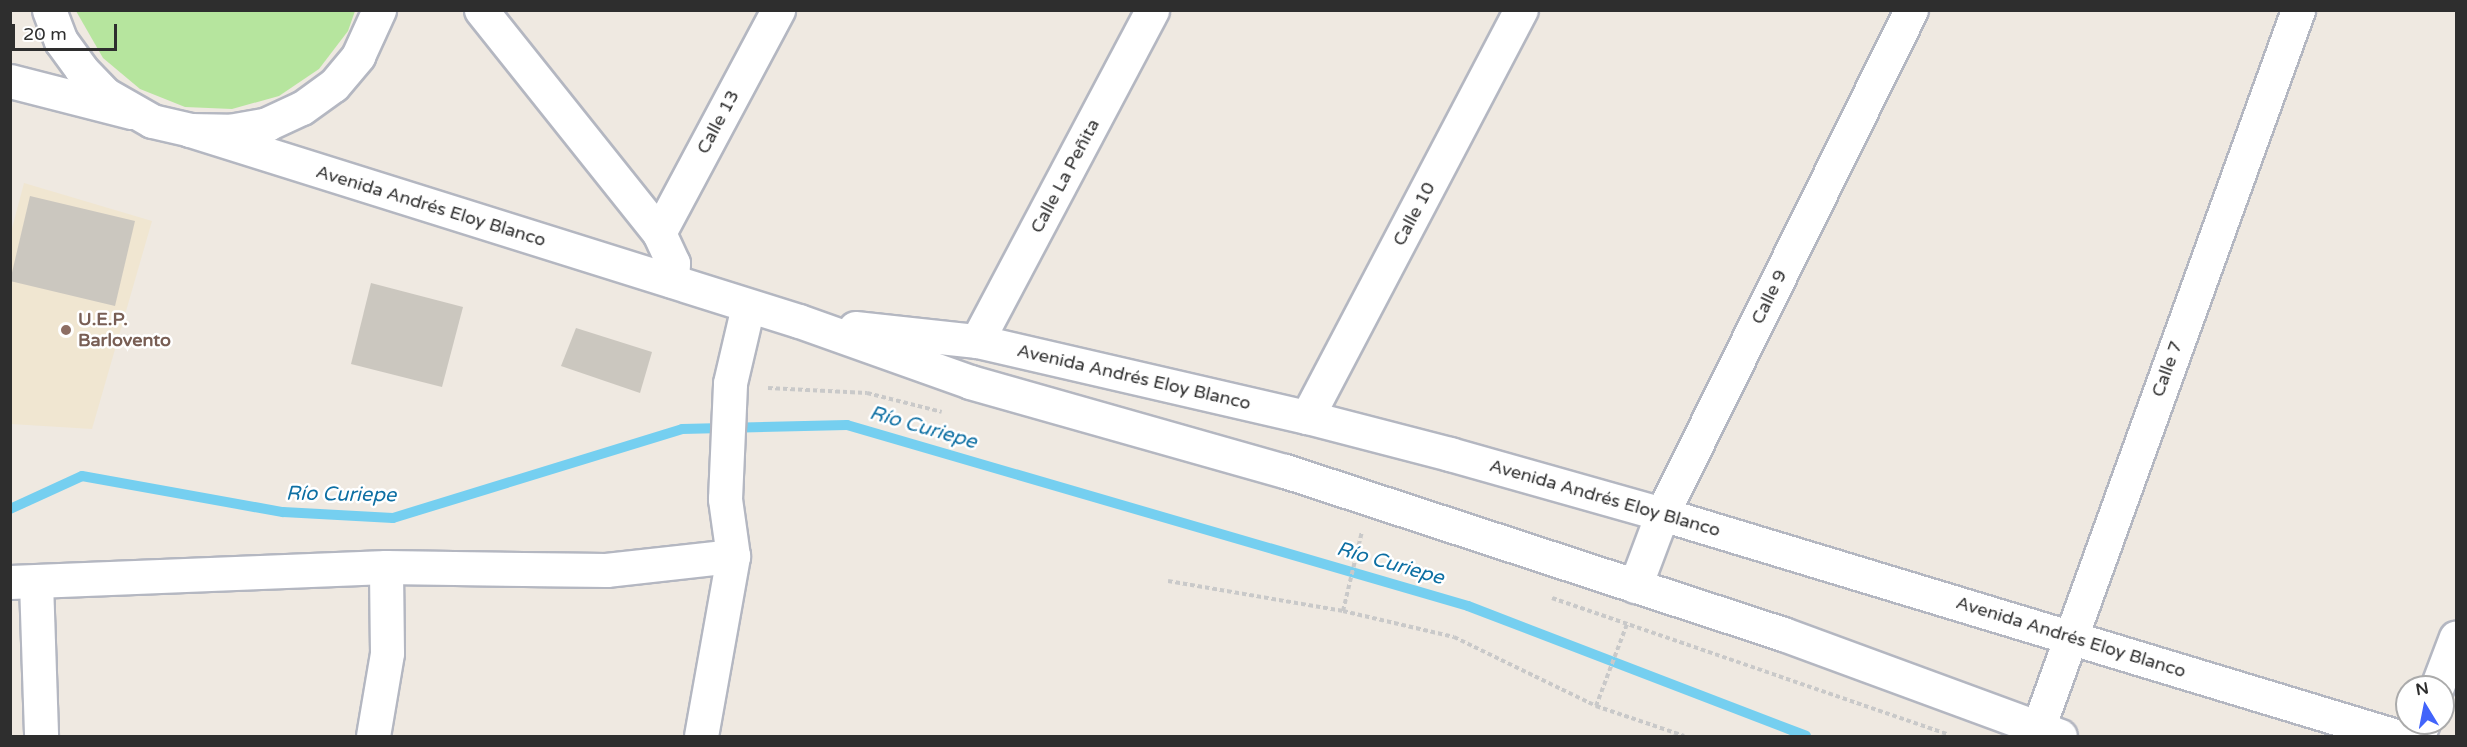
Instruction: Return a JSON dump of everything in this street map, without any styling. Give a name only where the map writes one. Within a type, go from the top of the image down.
[{"type":"main road","points":[[49,10],[62,41],[81,69],[105,94],[134,112]]},
{"type":"main road","points":[[190,130],[229,131],[267,124],[302,108],[334,85],[358,56],[380,10]]},
{"type":"main road","points":[[481,10],[658,233],[673,263],[672,281]]},
{"type":"main road","name":"Calle 13","points":[[658,233],[778,10]]},
{"type":"main road","name":"Calle La Peñita","points":[[977,341],[1152,10]]},
{"type":"main road","name":"Calle 10","points":[[1307,417],[1521,10]]},
{"type":"main road","name":"Calle 9","points":[[1635,586],[1662,514],[1911,10]]},
{"type":"main road","name":"Calle 7","points":[[2049,732],[2069,636],[2298,10]]},
{"type":"main road","points":[[10,81],[134,112]]},
{"type":"main road","name":"Avenida Andrés Eloy Blanco","points":[[134,112],[799,321],[970,382],[1285,471],[1783,634],[2049,732]]},
{"type":"main road","points":[[710,735],[733,556],[725,499],[730,383],[748,306]]},
{"type":"main road","name":"Avenida Andrés Eloy Blanco","points":[[799,321],[977,341],[1307,417],[1662,514],[2396,736]]},
{"type":"main road","points":[[41,736],[23,582],[386,567],[606,570],[733,556]]},
{"type":"main road","points":[[373,736],[387,653],[386,567]]},
{"type":"main road","points":[[2442,675],[2457,637]]},
{"type":"path","points":[[768,388],[867,393],[946,412]]},
{"type":"path","points":[[1350,526],[1373,534]]},
{"type":"path","points":[[1343,611],[1362,530]]},
{"type":"path","points":[[1168,581],[1343,611],[1454,637],[1596,706],[1684,736]]},
{"type":"path","points":[[1550,597],[1953,736]]},
{"type":"path","points":[[1596,706],[1627,624]]},
{"type":"shaded area","name":"U.E.P. Barlovento","points":[[24,183],[152,221],[92,429],[11,424],[10,236]]},
{"type":"green space","points":[[76,11],[355,11],[348,31],[319,69],[279,96],[232,109],[185,107],[140,89],[103,58]]},
{"type":"building","points":[[30,196],[135,221],[115,306],[10,281]]},
{"type":"building","points":[[371,283],[463,307],[442,387],[351,364]]},
{"type":"building","points":[[576,328],[652,352],[640,393],[561,366]]},
{"type":"waterway","name":"Río Curiepe","points":[[10,509],[82,476],[283,512],[393,518],[682,429],[847,425],[1468,606],[1806,736]]},
{"type":"place","name":"U.E.P. Barlovento","points":[[66,330]]}]
